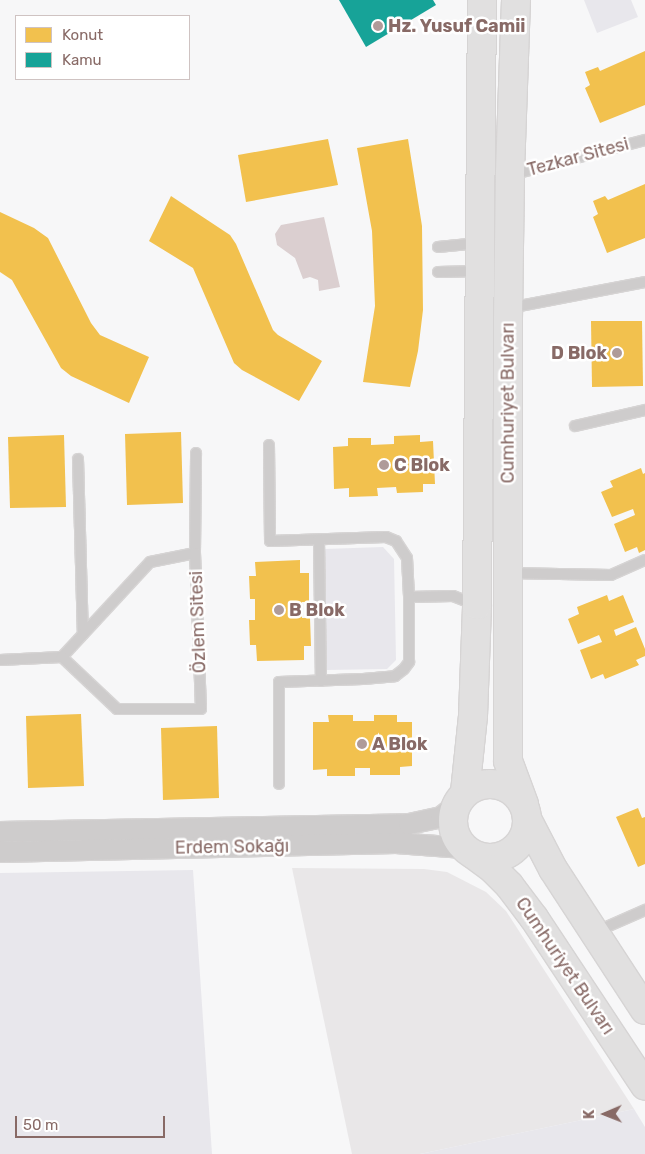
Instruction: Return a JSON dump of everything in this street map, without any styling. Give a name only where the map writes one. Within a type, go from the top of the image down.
[{"type":"street","name":"Cumhuriyet Bulvarı","points":[[461,798],[473,716],[477,606],[482,0]]},
{"type":"street","name":"Cumhuriyet Bulvarı","points":[[516,0],[508,308],[508,762],[525,812],[552,869],[645,1010]]},
{"type":"street","points":[[479,314],[508,308]]},
{"type":"street","points":[[477,606],[507,605]]},
{"type":"street","points":[[485,784],[496,784],[508,788],[525,812],[528,827],[524,838],[508,854],[496,858],[485,858],[469,851],[453,827],[453,815],[461,798],[485,784]]},
{"type":"street","name":"Erdem Sokağı","points":[[0,832],[409,824],[441,817],[461,798]]},
{"type":"street","name":"Erdem Sokağı","points":[[0,852],[396,843],[469,851]]},
{"type":"street","name":"Cumhuriyet Bulvarı","points":[[469,851],[509,885],[529,911],[645,1086]]},
{"type":"lane","name":"Tezkar Sitesi","points":[[510,175],[645,140]]},
{"type":"lane","points":[[438,247],[480,243]]},
{"type":"lane","points":[[438,272],[480,271]]},
{"type":"lane","points":[[508,308],[645,282]]},
{"type":"lane","points":[[575,426],[645,410]]},
{"type":"lane","points":[[269,445],[270,541],[386,537],[396,541],[407,558],[409,596],[409,662],[395,676],[280,682],[279,784]]},
{"type":"lane","points":[[195,553],[196,453]]},
{"type":"lane","points":[[78,459],[83,634]]},
{"type":"lane","points":[[319,540],[321,680]]},
{"type":"lane","name":"Özlem Sitesi","points":[[195,553],[200,709],[117,709],[62,657],[150,562],[195,553]]},
{"type":"lane","points":[[507,573],[611,575],[645,560]]},
{"type":"lane","points":[[409,596],[453,596],[477,606]]},
{"type":"lane","points":[[0,660],[62,657]]},
{"type":"lane","points":[[594,932],[645,910]]},
{"type":"shaded area","points":[[584,0],[631,0],[638,17],[597,33]]},
{"type":"shaded area","points":[[324,217],[340,287],[319,291],[318,280],[310,277],[303,279],[295,258],[277,245],[275,234],[281,225]]},
{"type":"shaded area","points":[[383,547],[394,559],[396,660],[387,669],[326,670],[324,549]]},
{"type":"shaded area","points":[[292,868],[424,869],[447,872],[486,892],[506,911],[634,1109],[420,1154],[352,1154]]},
{"type":"shaded area","points":[[193,870],[212,1154],[0,1154],[0,873]]},
{"type":"shaded area","points":[[634,1109],[645,1127],[645,1154],[420,1154]]},
{"type":"building: Konut","points":[[645,51],[645,105],[600,123],[585,88],[590,85],[585,72],[598,67],[600,71]]},
{"type":"building: Konut","points":[[328,139],[338,185],[246,202],[238,155]]},
{"type":"building: Konut","points":[[408,139],[422,226],[423,310],[418,351],[410,387],[363,382],[375,306],[372,231],[357,148]]},
{"type":"building: Konut","points":[[645,184],[645,238],[607,253],[593,217],[598,214],[593,201],[605,196],[608,200]]},
{"type":"building: Konut","points":[[171,196],[230,235],[236,244],[273,330],[278,335],[322,361],[299,401],[242,370],[234,363],[193,268],[149,241]]},
{"type":"building: Konut","points":[[0,212],[34,228],[48,238],[91,323],[100,335],[149,357],[129,403],[71,376],[61,368],[12,280],[0,272]]},
{"type":"building: Konut","name":"D Blok","points":[[591,321],[642,321],[643,386],[592,387]]},
{"type":"building: Konut","points":[[181,432],[183,503],[127,505],[125,434]]},
{"type":"building: Konut","points":[[64,435],[66,507],[10,508],[8,437]]},
{"type":"building: Konut","name":"C Blok","points":[[420,435],[420,442],[433,441],[435,484],[423,484],[423,492],[397,493],[396,487],[377,488],[378,496],[349,497],[349,488],[334,489],[333,447],[348,446],[348,438],[371,438],[371,445],[394,444],[394,436]]},
{"type":"building: Konut","points":[[641,468],[643,474],[645,473],[645,550],[639,553],[637,547],[625,552],[614,524],[635,515],[633,509],[612,517],[601,492],[613,487],[610,481]]},
{"type":"building: Konut","name":"B Blok","points":[[300,560],[300,573],[309,573],[309,602],[302,602],[302,618],[310,618],[311,646],[304,646],[304,660],[257,661],[256,645],[250,645],[249,620],[255,620],[255,599],[250,599],[249,576],[256,576],[255,562]]},
{"type":"building: Konut","points":[[607,595],[609,601],[623,595],[634,622],[614,630],[616,636],[636,627],[645,649],[645,656],[636,660],[639,665],[605,679],[603,674],[591,679],[580,650],[602,642],[599,635],[578,644],[568,619],[579,614],[577,607]]},
{"type":"building: Konut","points":[[81,714],[84,786],[28,788],[26,716]]},
{"type":"building: Konut","name":"A Blok","points":[[328,715],[353,715],[353,721],[374,721],[374,715],[397,715],[397,722],[412,722],[412,766],[400,767],[400,775],[370,775],[370,768],[355,768],[355,776],[327,776],[327,769],[313,770],[313,722],[329,722]]},
{"type":"building: Konut","points":[[217,726],[219,798],[163,800],[161,728]]},
{"type":"building: Konut","points":[[638,808],[642,818],[645,817],[645,864],[638,867],[616,817]]},
{"type":"building: Kamu","name":"Hz. Yusuf Camii","points":[[339,0],[433,0],[436,5],[366,47]]},
{"type":"place","name":"Hz. Yusuf Camii","points":[[378,26]]},
{"type":"place","name":"D Blok","points":[[617,353]]},
{"type":"place","name":"C Blok","points":[[384,465]]},
{"type":"place","name":"B Blok","points":[[279,610]]},
{"type":"place","name":"A Blok","points":[[362,744]]}]
